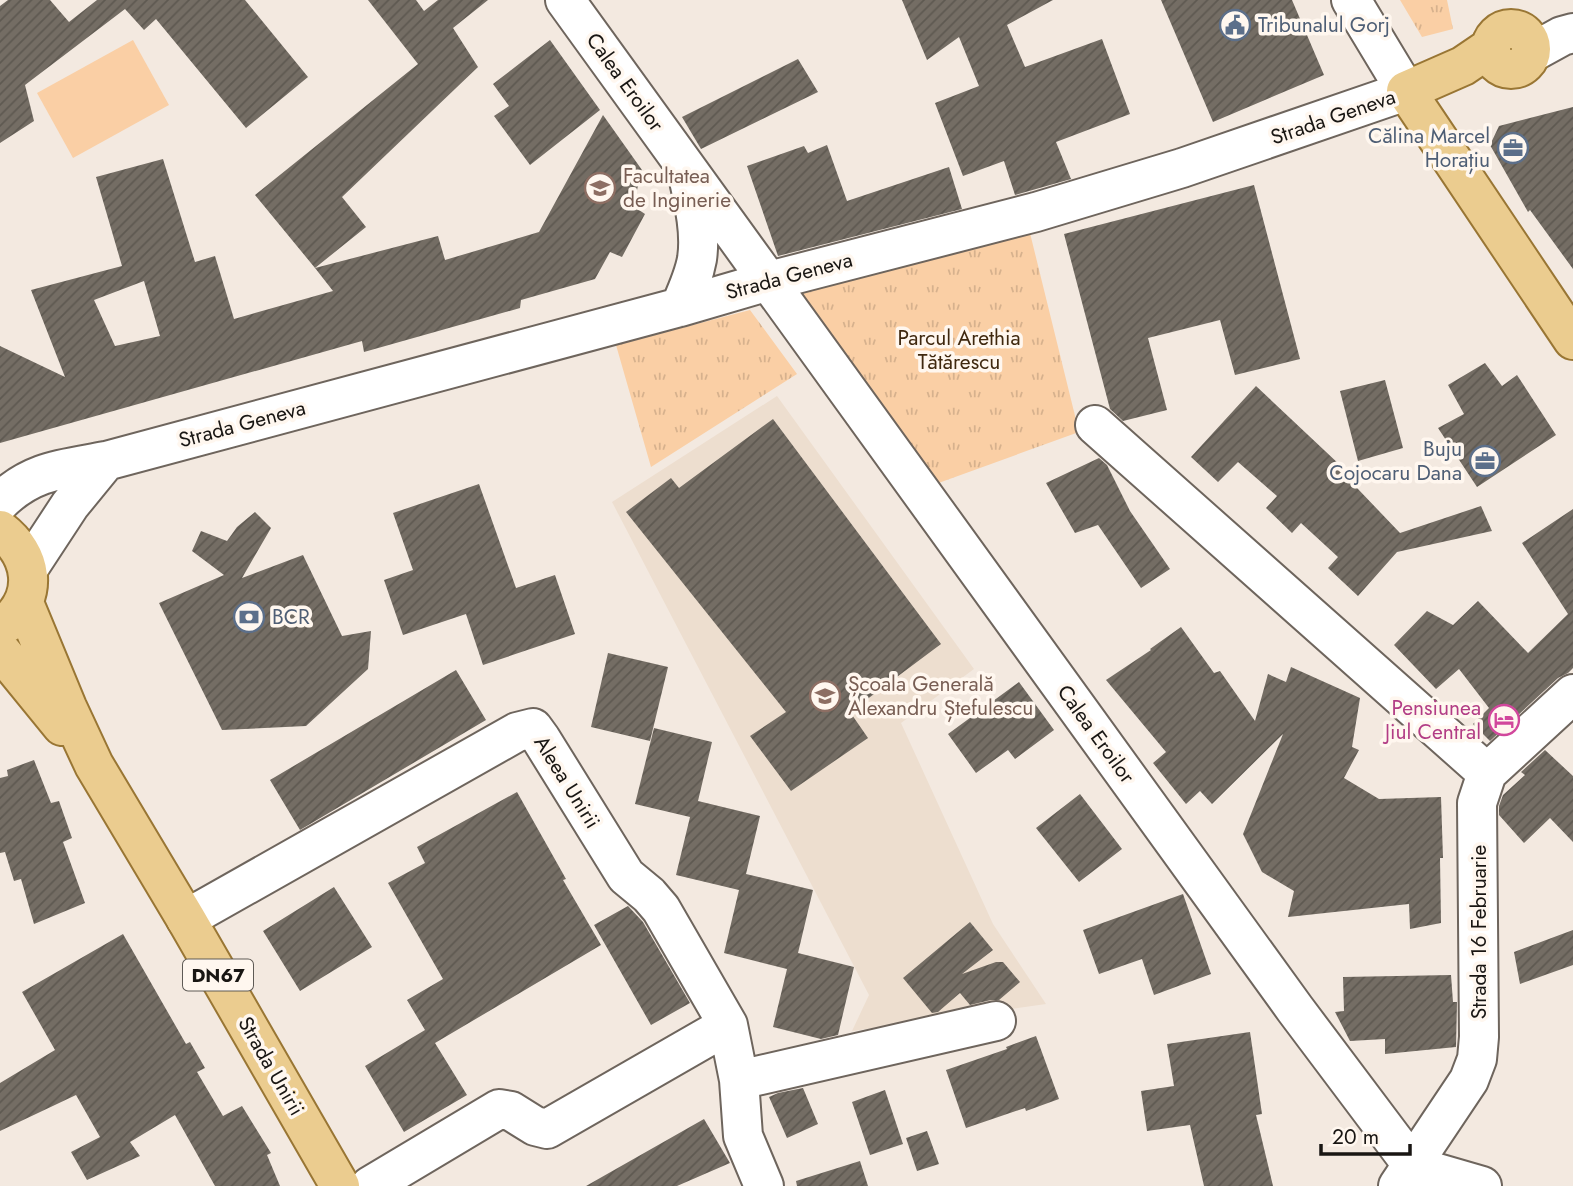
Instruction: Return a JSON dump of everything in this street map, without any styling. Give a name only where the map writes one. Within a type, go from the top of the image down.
[{"type":"main road","name":"Strada Geneva","points":[[1406,92],[1515,36]]},
{"type":"main road","points":[[1406,92],[1573,340]]},
{"type":"main road","name":"Strada Unirii","points":[[0,530],[11,538],[22,552],[17,600],[94,765],[340,1186]]},
{"type":"main road","name":"Strada Unirii","points":[[0,650],[94,765]]},
{"type":"street","name":"Calea Eroilor","points":[[565,0],[1294,1009],[1407,1179]]},
{"type":"street","points":[[1351,0],[1406,92]]},
{"type":"street","name":"Strada Geneva","points":[[0,502],[13,489],[30,479],[54,471],[106,461],[769,281],[1036,212],[1182,168],[1406,92]]},
{"type":"street","name":"Calea Eroilor","points":[[680,307],[691,281],[697,256],[698,231],[684,164]]},
{"type":"street","points":[[1095,425],[1488,773]]},
{"type":"street","points":[[17,600],[70,505],[106,461]]},
{"type":"street","name":"Strada 16 Februarie","points":[[1407,1179],[1469,1080],[1477,1059],[1477,803],[1488,773],[1573,694]]},
{"type":"street","name":"Aleea Unirii","points":[[186,919],[517,732],[533,728],[626,876],[661,909],[727,1025],[739,1080],[743,1136],[764,1186]]},
{"type":"street","points":[[739,1080],[996,1021]]},
{"type":"street","points":[[370,1186],[499,1109],[511,1111],[535,1126],[547,1129],[727,1025]]},
{"type":"street","points":[[1407,1179],[1482,1186]]},
{"type":"shaded area","name":"Școala Generală Alexandru Ștefulescu","points":[[777,396],[974,669],[901,723],[993,924],[1046,1004],[852,1031],[869,995],[612,502]]},
{"type":"green space","points":[[1400,0],[1447,0],[1453,29],[1422,37]]},
{"type":"green space","points":[[133,40],[169,105],[73,158],[37,93]]},
{"type":"green space","name":"Parcul Arethia Tătărescu","points":[[1029,229],[1079,432],[933,485],[798,292]]},
{"type":"green space","points":[[750,310],[797,374],[651,467],[616,345]]},
{"type":"building","points":[[8,0],[50,0],[69,22],[97,0],[245,0],[308,77],[246,128],[156,19],[144,30],[125,9],[25,85],[34,121],[0,143],[0,6]]},
{"type":"building","points":[[368,0],[416,0],[424,11],[438,0],[488,0],[453,28],[478,67],[342,197],[366,227],[315,268],[255,195],[418,64]]},
{"type":"building","points":[[902,0],[1053,0],[1007,25],[1025,67],[1102,39],[1130,114],[1056,142],[1071,179],[1015,195],[1004,161],[963,176],[935,103],[979,86],[959,37],[927,60]]},
{"type":"building","points":[[1161,0],[1292,0],[1324,75],[1213,122]]},
{"type":"building","points":[[550,40],[600,110],[530,165],[494,116],[509,106],[493,84]]},
{"type":"building","points":[[798,59],[818,92],[701,149],[682,117]]},
{"type":"building","points":[[1573,107],[1573,269],[1530,210],[1528,212],[1490,145],[1499,126]]},
{"type":"building","points":[[603,115],[642,170],[633,206],[645,214],[622,257],[610,252],[595,279],[521,300],[520,308],[364,352],[362,341],[0,443],[0,346],[65,377],[31,290],[122,266],[96,177],[163,159],[195,262],[215,256],[234,319],[333,291],[315,268],[438,236],[445,260],[539,232]],"holes":[[[144,281],[160,336],[115,346],[94,300]]]},
{"type":"building","points":[[827,145],[847,201],[949,167],[962,209],[778,256],[747,166],[804,146],[808,153]]},
{"type":"building","points":[[1254,185],[1300,359],[1235,375],[1220,320],[1148,338],[1167,410],[1123,421],[1110,409],[1064,234]]},
{"type":"building","points":[[1485,363],[1502,386],[1517,375],[1556,435],[1477,487],[1438,428],[1464,414],[1448,385]]},
{"type":"building","points":[[1385,380],[1403,448],[1358,461],[1340,391]]},
{"type":"building","points":[[1256,386],[1341,466],[1337,467],[1400,533],[1481,506],[1492,531],[1397,552],[1358,596],[1328,568],[1338,557],[1301,523],[1292,533],[1266,508],[1277,496],[1238,462],[1218,482],[1191,457]]},
{"type":"building","points":[[773,419],[941,644],[850,712],[868,738],[791,791],[750,736],[786,712],[626,512],[671,478],[679,488]]},
{"type":"building","points":[[1099,458],[1107,465],[1130,511],[1170,569],[1141,588],[1098,525],[1075,533],[1046,483]]},
{"type":"building","points":[[479,484],[516,588],[555,575],[575,634],[483,665],[466,614],[403,635],[384,580],[413,570],[393,513]]},
{"type":"building","points":[[1573,509],[1573,668],[1558,678],[1490,741],[1473,724],[1489,708],[1459,669],[1436,689],[1394,645],[1427,611],[1453,625],[1478,601],[1528,653],[1568,614],[1522,543]]},
{"type":"building","name":"BCR","points":[[255,512],[271,528],[242,578],[303,555],[342,636],[371,631],[368,669],[306,726],[222,730],[159,603],[224,575],[192,551],[201,531],[227,541],[237,527]]},
{"type":"building","points":[[1181,627],[1214,673],[1220,671],[1255,721],[1268,674],[1286,682],[1291,667],[1360,698],[1352,747],[1359,750],[1344,778],[1379,799],[1441,797],[1441,923],[1410,929],[1409,904],[1288,917],[1294,891],[1262,872],[1243,834],[1283,734],[1212,804],[1200,791],[1186,804],[1153,763],[1166,752],[1106,680]]},
{"type":"building","points":[[608,653],[668,667],[650,741],[591,727]]},
{"type":"building","points":[[456,670],[486,720],[300,830],[270,780]]},
{"type":"building","points":[[1019,682],[1054,730],[1015,759],[1008,750],[976,773],[948,734]]},
{"type":"building","points":[[654,728],[712,742],[698,801],[760,816],[746,874],[813,890],[798,953],[854,967],[838,1035],[821,1039],[773,1027],[787,969],[724,953],[739,890],[676,875],[690,817],[635,804]]},
{"type":"building","points":[[1545,750],[1573,776],[1573,842],[1550,818],[1524,843],[1499,815],[1503,795],[1525,775],[1521,772]]},
{"type":"building","points":[[34,760],[51,803],[59,801],[72,838],[63,842],[85,903],[34,924],[21,879],[14,881],[5,852],[0,853],[0,778],[8,776],[7,770]]},
{"type":"building","points":[[517,792],[601,945],[435,1043],[467,1095],[404,1132],[365,1066],[425,1030],[407,1000],[443,979],[388,883],[425,863],[417,847]]},
{"type":"building","points":[[1080,794],[1122,849],[1079,882],[1036,828]]},
{"type":"building","points":[[334,887],[372,947],[300,991],[263,931]]},
{"type":"building","points":[[1183,894],[1211,974],[1154,995],[1142,959],[1099,974],[1083,930]]},
{"type":"building","points":[[628,906],[643,922],[690,1003],[651,1025],[594,925]]},
{"type":"building","points":[[970,922],[993,950],[962,974],[1003,962],[1020,982],[999,1000],[970,1005],[960,993],[938,1012],[932,1013],[903,978]]},
{"type":"building","points":[[1573,930],[1573,965],[1520,984],[1514,952]]},
{"type":"building","points":[[123,934],[186,1044],[190,1042],[205,1068],[197,1072],[223,1116],[242,1106],[271,1153],[267,1155],[280,1186],[215,1186],[175,1115],[130,1142],[140,1156],[87,1180],[71,1152],[100,1137],[76,1095],[0,1131],[0,1083],[55,1050],[22,992]]},
{"type":"building","points":[[1451,975],[1453,1002],[1457,1002],[1456,1047],[1385,1054],[1385,1039],[1350,1041],[1335,1012],[1344,1011],[1343,977]]},
{"type":"building","points":[[1250,1032],[1262,1114],[1256,1115],[1273,1186],[1204,1186],[1190,1125],[1147,1131],[1141,1091],[1174,1086],[1167,1044]]},
{"type":"building","points":[[1036,1036],[1059,1099],[966,1128],[946,1070]]},
{"type":"building","points":[[803,1088],[818,1124],[787,1138],[769,1097]]},
{"type":"building","points":[[885,1090],[903,1144],[870,1155],[852,1102]]},
{"type":"building","points":[[704,1119],[730,1163],[677,1186],[586,1186]]},
{"type":"building","points":[[927,1131],[939,1164],[917,1171],[906,1138]]},
{"type":"building","points":[[860,1161],[868,1186],[797,1186],[796,1181]]},
{"type":"place","name":"Tribunalul Gorj","points":[[1235,25]]},
{"type":"place","name":"Călina Marcel Horațiu","points":[[1513,148]]},
{"type":"place","name":"Facultatea de Inginerie","points":[[600,188]]},
{"type":"place","name":"Buju Cojocaru Dana","points":[[1485,461]]},
{"type":"place","name":"BCR","points":[[249,617]]},
{"type":"place","name":"Școala Generală Alexandru Ștefulescu","points":[[825,696]]},
{"type":"place","name":"Pensiunea Jiul Central","points":[[1504,720]]}]
